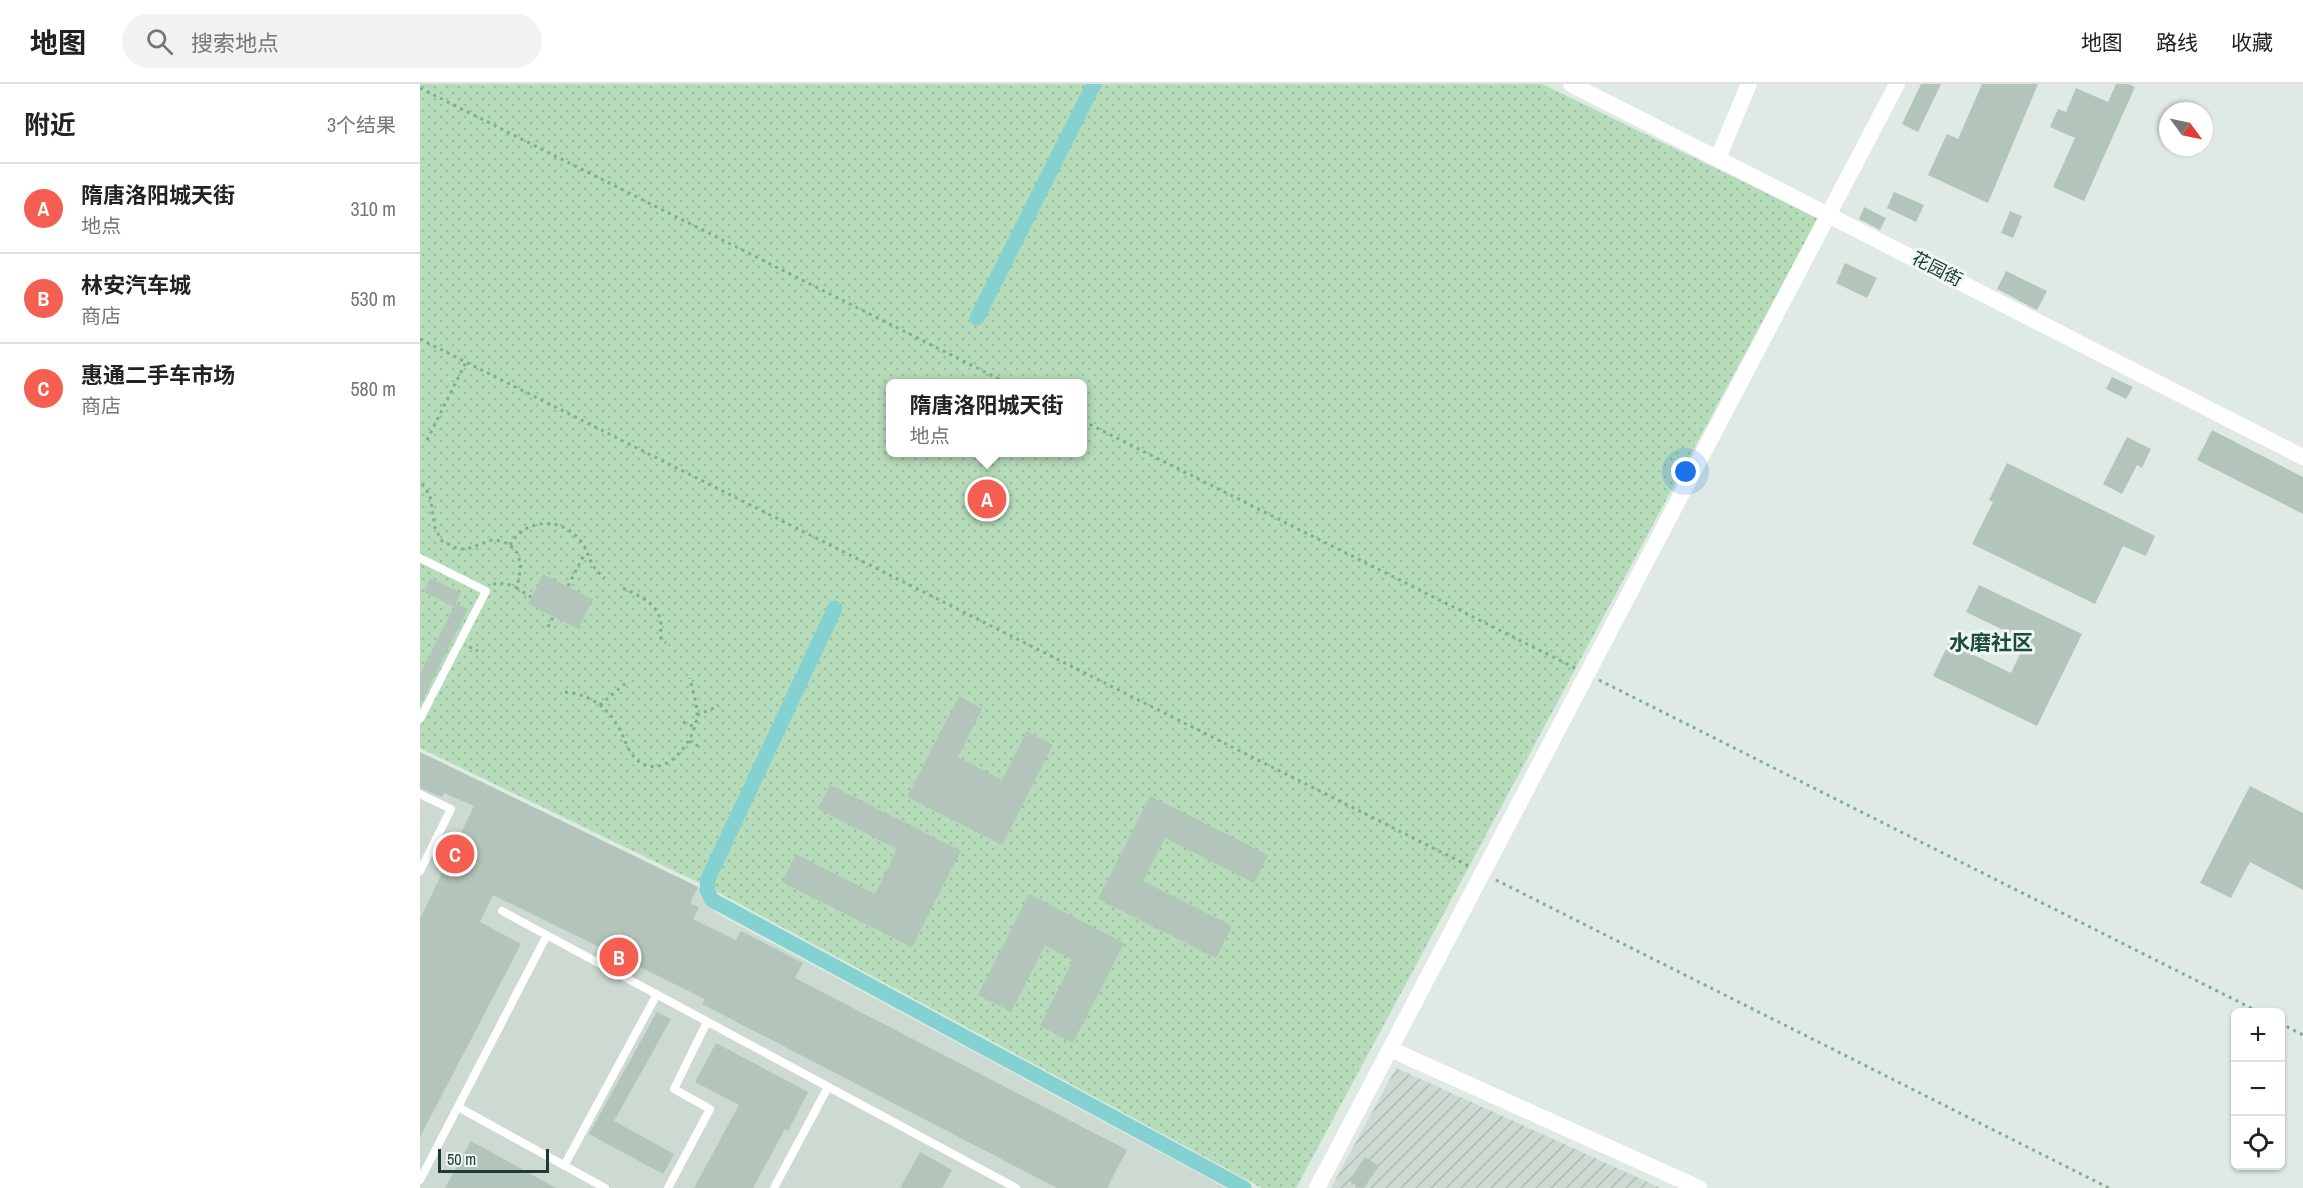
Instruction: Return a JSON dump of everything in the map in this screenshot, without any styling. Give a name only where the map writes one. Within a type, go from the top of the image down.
[{"type":"street","name":"花园街","points":[[1571,84],[2303,457]]},
{"type":"street","points":[[1718,158],[1749,84]]},
{"type":"street","points":[[1317,1188],[1897,84]]},
{"type":"street","points":[[1390,1048],[1699,1188]]},
{"type":"lane","points":[[420,558],[486,591],[420,719]]},
{"type":"lane","points":[[420,794],[451,809],[420,871]]},
{"type":"lane","points":[[502,911],[1012,1187]]},
{"type":"lane","points":[[420,1180],[547,935]]},
{"type":"lane","points":[[564,1166],[657,994]]},
{"type":"lane","points":[[668,1188],[710,1109],[674,1089],[707,1022]]},
{"type":"lane","points":[[774,1188],[828,1087]]},
{"type":"lane","points":[[458,1107],[605,1188]]},
{"type":"path","points":[[420,88],[999,379]]},
{"type":"path","points":[[420,339],[2109,1188]]},
{"type":"path","points":[[427,440],[466,362]]},
{"type":"path","points":[[1087,423],[2251,1008]]},
{"type":"path","points":[[422,484],[430,495],[437,535],[449,546],[467,549],[492,540],[510,545],[517,553],[521,565],[517,588]]},
{"type":"path","points":[[510,545],[515,536],[522,531],[536,524],[549,522],[570,532],[580,540],[591,564],[604,578]]},
{"type":"path","points":[[568,586],[585,552]]},
{"type":"path","points":[[486,591],[492,584],[498,582],[517,588],[531,597]]},
{"type":"path","points":[[623,588],[652,604],[658,612],[661,623],[661,639],[666,643]]},
{"type":"path","points":[[548,627],[553,617]]},
{"type":"path","points":[[564,692],[585,696],[600,705],[616,722],[636,760],[652,766],[663,765],[675,758],[689,741],[695,727],[697,714],[690,678]]},
{"type":"path","points":[[600,705],[628,681]]},
{"type":"path","points":[[697,714],[719,706]]},
{"type":"path","points":[[683,722],[695,727]]},
{"type":"path","points":[[689,741],[700,747]]},
{"type":"path","points":[[2285,1026],[2303,1035]]},
{"type":"shaded area","points":[[420,752],[698,887],[716,913],[1226,1188],[420,1188]]},
{"type":"shaded area","points":[[1396,1068],[1661,1188],[1331,1188]]},
{"type":"green space","points":[[420,84],[1542,84],[1818,218],[1296,1188],[1262,1188],[712,889],[420,748]]},
{"type":"building","points":[[1921,84],[1941,84],[1918,132],[1902,124]]},
{"type":"building","points":[[1982,84],[2038,84],[1988,203],[1928,175],[1947,134],[1958,139]]},
{"type":"building","points":[[2116,84],[2128,84],[2135,87],[2084,201],[2053,187],[2075,138],[2050,127],[2058,109],[2066,112],[2076,88],[2108,102]]},
{"type":"building","points":[[1894,192],[1924,205],[1916,222],[1887,208]]},
{"type":"building","points":[[1864,207],[1886,218],[1880,230],[1859,219]]},
{"type":"building","points":[[2010,211],[2022,216],[2013,238],[2001,233]]},
{"type":"building","points":[[1845,263],[1877,278],[1867,298],[1836,283]]},
{"type":"building","points":[[2006,271],[2047,291],[2037,310],[1997,289]]},
{"type":"building","points":[[2112,377],[2133,387],[2126,399],[2106,389]]},
{"type":"building","points":[[2212,430],[2303,477],[2303,514],[2197,460]]},
{"type":"building","points":[[2127,437],[2151,449],[2142,468],[2137,465],[2122,494],[2103,484]]},
{"type":"building","points":[[2007,463],[2155,536],[2146,556],[2123,546],[2095,604],[1972,544],[1993,502],[1989,500]]},
{"type":"building","points":[[543,574],[593,599],[578,629],[528,604]]},
{"type":"building","points":[[430,578],[461,593],[456,603],[468,609],[420,705],[420,674],[454,607],[424,592]]},
{"type":"building","points":[[1979,585],[2082,634],[2037,726],[1933,676],[1949,643],[2011,673],[2026,641],[1966,612]]},
{"type":"building","points":[[959,696],[982,709],[958,757],[1002,780],[1027,731],[1053,745],[1002,845],[907,797]]},
{"type":"building","points":[[420,752],[698,887],[690,903],[699,907],[693,919],[736,940],[741,931],[803,963],[795,978],[1127,1150],[1107,1188],[1057,1188],[702,1004],[705,999],[493,895],[480,922],[521,944],[420,1137],[420,919],[474,806],[444,793],[442,797],[420,788]]},
{"type":"building","points":[[830,785],[961,851],[912,947],[782,882],[796,854],[875,894],[897,849],[818,809]]},
{"type":"building","points":[[2250,786],[2303,813],[2303,890],[2250,862],[2231,898],[2200,883]]},
{"type":"building","points":[[1150,796],[1268,855],[1254,883],[1165,838],[1143,881],[1232,926],[1216,958],[1098,899]]},
{"type":"building","points":[[1029,894],[1124,943],[1073,1043],[1040,1026],[1073,960],[1045,945],[1011,1012],[978,995]]},
{"type":"building","points":[[657,1012],[671,1019],[614,1121],[674,1154],[663,1174],[589,1134]]},
{"type":"building","points":[[716,1043],[808,1092],[788,1131],[785,1129],[753,1188],[694,1188],[739,1105],[695,1082]]},
{"type":"building","points":[[471,1141],[556,1188],[445,1188]]},
{"type":"building","points":[[920,1152],[952,1170],[942,1188],[900,1188]]},
{"type":"building","points":[[1365,1157],[1379,1166],[1364,1188],[1360,1188],[1349,1181]]},
{"type":"waterway","points":[[977,318],[1094,84]]},
{"type":"waterway","points":[[835,608],[708,879],[707,890],[712,900],[1244,1188]]},
{"type":"place","name":"隋唐洛阳城天街","points":[[987,499]]},
{"type":"place","name":"惠通二手车市场","points":[[455,854]]},
{"type":"place","name":"林安汽车城","points":[[619,957]]},
{"type":"district","name":"水磨社区","points":[[1991,643]]}]
